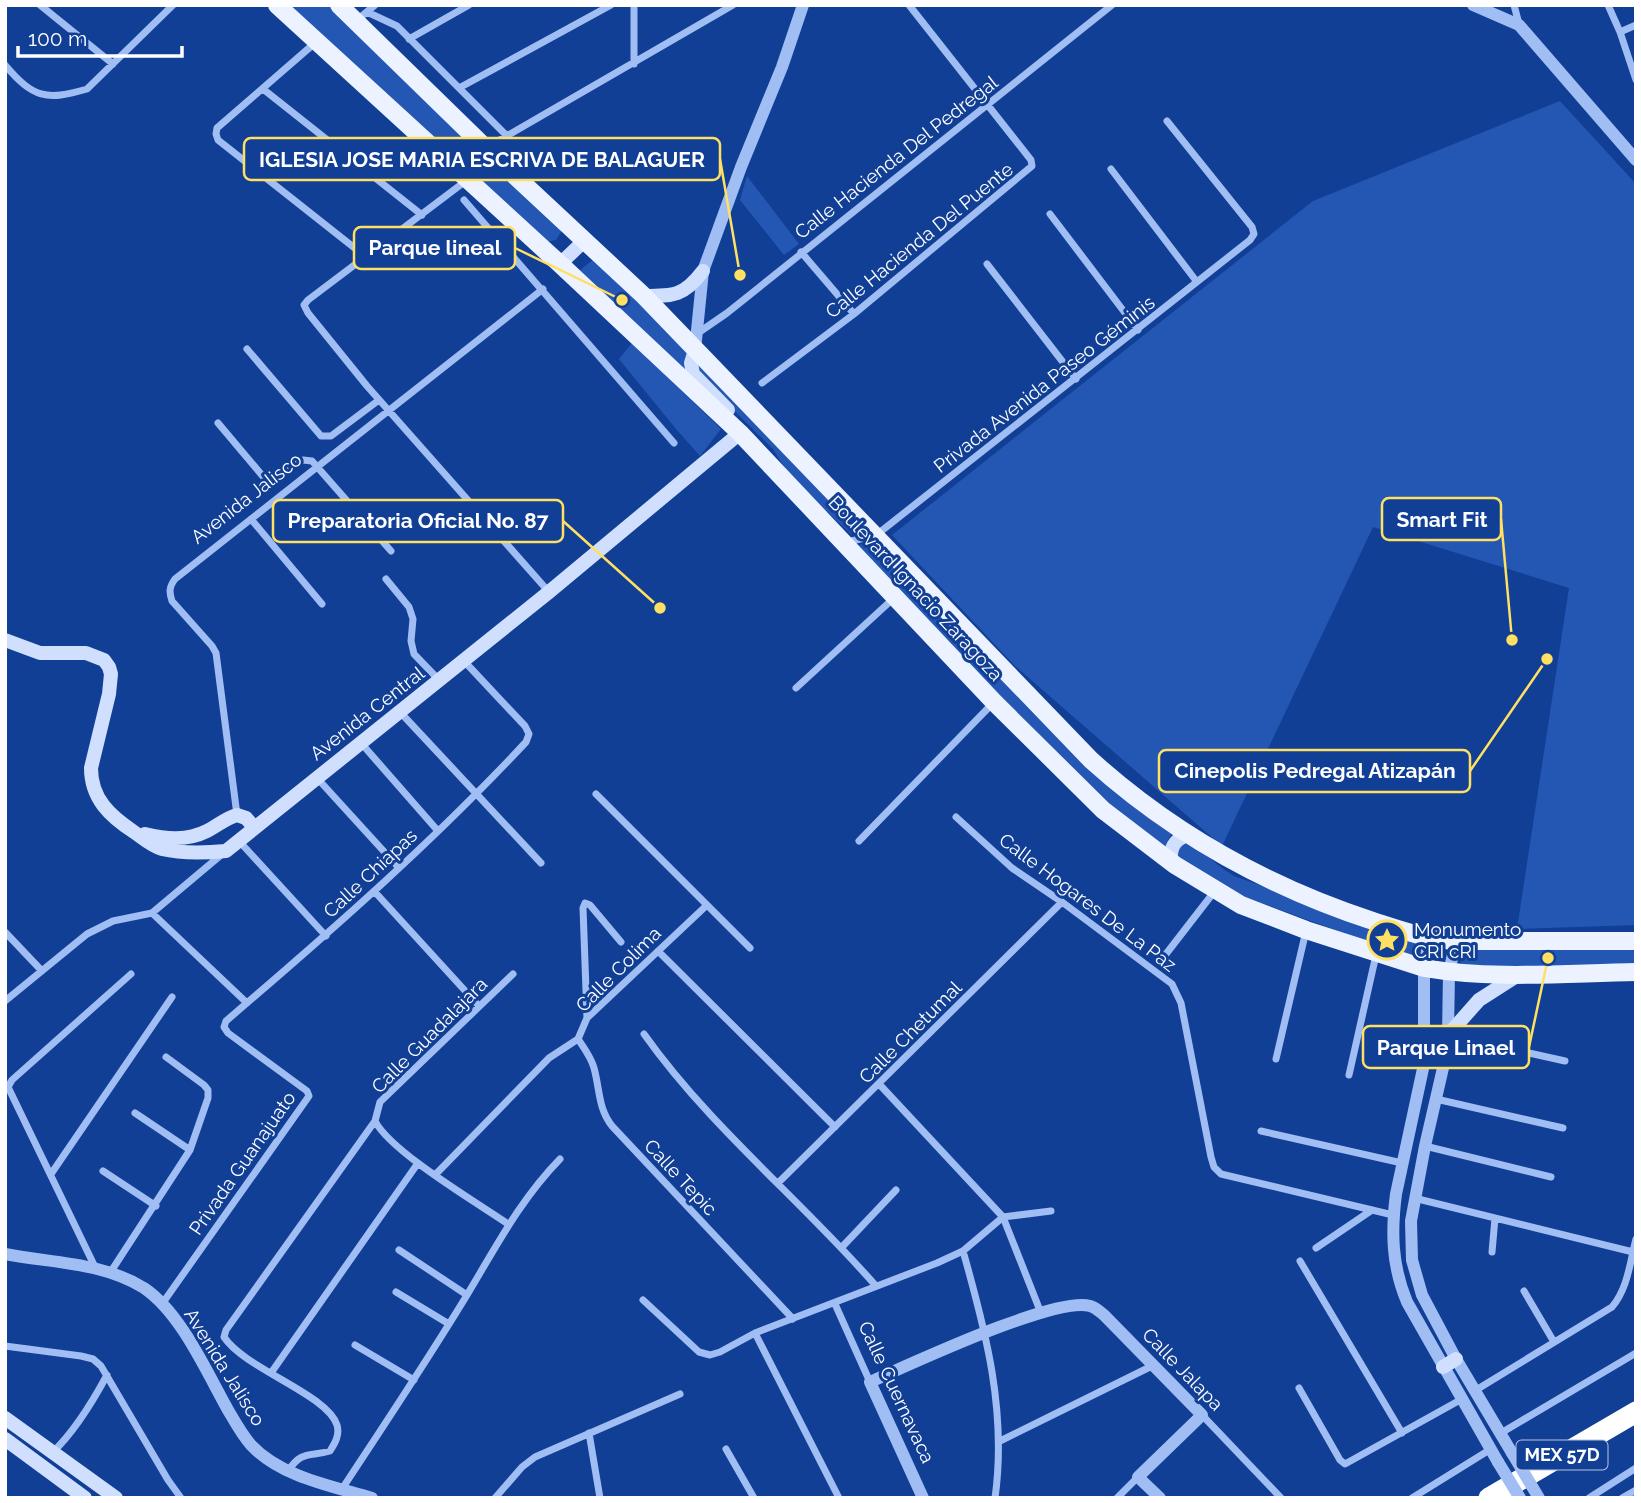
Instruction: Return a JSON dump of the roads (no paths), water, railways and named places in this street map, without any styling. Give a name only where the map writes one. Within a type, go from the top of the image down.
[{"type":"highway","name":"MEX 57D","points":[[1489,1498],[1636,1412]]},
{"type":"highway","name":"MEX 57D","points":[[1518,1498],[1636,1429]]},
{"type":"main road","name":"Boulevard Ignacio Zaragoza","points":[[277,5],[740,433],[994,702],[1103,810],[1175,865],[1241,905],[1306,930],[1424,968],[1449,972],[1518,975],[1636,972]]},
{"type":"main road","name":"Boulevard Ignacio Zaragoza","points":[[339,5],[362,17],[486,148],[584,241],[697,342],[875,536],[1091,760],[1128,792],[1240,865],[1280,886],[1429,939],[1636,941]]},
{"type":"main road","points":[[560,264],[584,241]]},
{"type":"main road","points":[[644,296],[662,296],[685,291],[703,271]]},
{"type":"main road","points":[[697,342],[691,368],[695,378],[779,461],[786,480]]},
{"type":"main road","name":"Avenida Central","points":[[226,851],[549,592],[740,433]]},
{"type":"main road","points":[[5,639],[40,653],[86,653],[104,660],[111,674],[109,694],[94,754],[91,781],[100,803],[122,824],[155,846],[175,851],[226,851]]},
{"type":"main road","points":[[137,834],[162,838],[190,837],[237,815],[246,818],[254,827]]},
{"type":"main road","points":[[1175,865],[1171,859],[1172,846],[1181,837],[1190,834]]},
{"type":"main road","points":[[1448,1035],[1479,1000],[1518,975]]},
{"type":"main road","points":[[1443,1367],[1456,1359]]},
{"type":"main road","points":[[5,1418],[116,1498]]},
{"type":"main road","points":[[5,1439],[85,1498]]},
{"type":"street","points":[[40,5],[113,64]]},
{"type":"street","points":[[362,17],[374,5]]},
{"type":"street","points":[[409,39],[469,5]]},
{"type":"street","points":[[459,88],[611,5]]},
{"type":"street","points":[[634,5],[634,64]]},
{"type":"street","points":[[486,148],[733,5]]},
{"type":"street","points":[[697,342],[703,271],[741,167],[782,67],[803,5]]},
{"type":"street","name":"Calle Hacienda Del Puente","points":[[762,383],[854,314],[1032,166],[1031,160],[989,104],[909,5]]},
{"type":"street","name":"Calle Hacienda Del Pedregal","points":[[697,342],[727,313],[801,252],[1112,5]]},
{"type":"street","points":[[1474,5],[1520,25]]},
{"type":"street","points":[[1514,5],[1520,25],[1636,160]]},
{"type":"street","points":[[1608,5],[1636,80]]},
{"type":"street","points":[[5,65],[25,88],[38,93],[69,94],[87,89],[167,7]]},
{"type":"street","points":[[362,17],[397,26],[506,135]]},
{"type":"street","points":[[1620,32],[1636,25]]},
{"type":"street","points":[[317,42],[218,128],[216,134],[218,140],[366,257]]},
{"type":"street","points":[[263,89],[422,215]]},
{"type":"street","name":"Privada Avenida Paseo Géminis","points":[[845,542],[875,536],[1250,240],[1254,234],[1252,227],[1167,121]]},
{"type":"street","points":[[1111,169],[1197,282]]},
{"type":"street","points":[[468,180],[308,299],[304,305],[379,400],[549,592]]},
{"type":"street","points":[[464,200],[674,443]]},
{"type":"street","points":[[1050,214],[1138,330]]},
{"type":"street","points":[[801,252],[854,314]]},
{"type":"street","points":[[988,264],[1076,379]]},
{"type":"street","name":"Avenida Jalisco","points":[[237,815],[216,653],[172,601],[169,593],[175,579],[543,289]]},
{"type":"street","points":[[247,349],[321,436],[326,438],[379,400]]},
{"type":"street","points":[[218,423],[266,480],[273,479],[303,460],[312,461],[391,551]]},
{"type":"street","points":[[251,519],[322,604]]},
{"type":"street","points":[[386,579],[409,607],[413,619],[411,641],[414,654],[439,680]]},
{"type":"street","points":[[796,688],[896,597]]},
{"type":"street","name":"Calle Chiapas","points":[[224,1027],[226,1021],[326,936],[399,868],[477,794],[526,742],[529,734],[525,726],[464,661]]},
{"type":"street","points":[[859,841],[994,702]]},
{"type":"street","points":[[399,712],[541,863]]},
{"type":"street","points":[[360,743],[438,831]]},
{"type":"street","points":[[317,778],[399,868]]},
{"type":"street","points":[[596,794],[750,948]]},
{"type":"street","name":"Calle Hogares De La Paz","points":[[956,817],[1012,868],[1164,977],[1177,993],[1211,1157],[1214,1167],[1221,1174],[1393,1215]]},
{"type":"street","points":[[239,841],[326,936]]},
{"type":"street","name":"Avenida Central","points":[[5,1001],[99,926],[152,913],[226,851]]},
{"type":"street","points":[[374,891],[479,1006]]},
{"type":"street","points":[[1166,954],[1215,891]]},
{"type":"street","points":[[587,1018],[583,908],[585,902],[621,942]]},
{"type":"street","name":"Calle Chetumal","points":[[778,1183],[1062,902]]},
{"type":"street","name":"Calle Colima","points":[[435,1175],[549,1058],[578,1039],[587,1018],[707,905]]},
{"type":"street","points":[[152,913],[247,1003]]},
{"type":"street","points":[[1276,1059],[1306,930]]},
{"type":"street","points":[[5,932],[42,971]]},
{"type":"street","points":[[1429,939],[1424,968],[1424,1064],[1393,1215],[1393,1243],[1399,1282],[1406,1302],[1518,1498]]},
{"type":"street","points":[[1455,941],[1449,972],[1448,1035],[1414,1198],[1410,1242],[1415,1277],[1456,1359],[1539,1498]]},
{"type":"street","points":[[658,951],[835,1128]]},
{"type":"street","points":[[1349,1075],[1377,954]]},
{"type":"street","points":[[95,1268],[8,1087],[12,1080],[131,974]]},
{"type":"street","name":"Calle Guadalajara","points":[[508,1224],[418,1163],[380,1130],[375,1121],[380,1102],[513,974]]},
{"type":"street","points":[[51,1174],[172,997]]},
{"type":"street","name":"Privada Guanajuato","points":[[162,1304],[309,1096],[306,1091],[228,1033],[224,1027]]},
{"type":"street","points":[[644,1034],[685,1089],[842,1247],[876,1286]]},
{"type":"street","points":[[1448,1035],[1565,1061]]},
{"type":"street","name":"Calle Tepic","points":[[578,1039],[589,1055],[604,1115],[612,1126],[793,1319]]},
{"type":"street","points":[[110,1273],[190,1150],[208,1090],[166,1058]]},
{"type":"street","points":[[870,1382],[1041,1312],[1003,1217],[880,1084]]},
{"type":"street","points":[[1436,1099],[1563,1128]]},
{"type":"street","points":[[135,1113],[190,1150]]},
{"type":"street","points":[[289,1471],[296,1459],[306,1454],[330,1451],[337,1440],[337,1426],[330,1414],[319,1405],[248,1359],[224,1337],[226,1330],[375,1121]]},
{"type":"street","points":[[1261,1132],[1402,1163]]},
{"type":"street","points":[[1424,1146],[1551,1177]]},
{"type":"street","points":[[342,1489],[414,1380],[508,1224],[529,1193],[560,1159]]},
{"type":"street","points":[[271,1373],[418,1163]]},
{"type":"street","points":[[103,1171],[156,1206]]},
{"type":"street","points":[[842,1247],[896,1190]]},
{"type":"street","points":[[1414,1198],[1633,1252]]},
{"type":"street","points":[[1316,1248],[1372,1210]]},
{"type":"street","points":[[643,1300],[699,1352],[710,1355],[755,1333],[835,1304],[963,1251],[1003,1217],[1051,1211]]},
{"type":"street","points":[[1492,1252],[1494,1218]]},
{"type":"street","points":[[1476,1390],[1612,1307],[1624,1288],[1636,1239]]},
{"type":"street","points":[[399,1250],[467,1295]]},
{"type":"street","points":[[963,1251],[986,1333],[997,1404],[1000,1441],[995,1498]]},
{"type":"street","name":"Avenida Jalisco","points":[[5,1254],[95,1268],[128,1279],[162,1304],[184,1333],[251,1445],[289,1471],[372,1498]]},
{"type":"street","points":[[1300,1261],[1402,1433]]},
{"type":"street","points":[[1524,1291],[1554,1342]]},
{"type":"street","points":[[396,1292],[449,1324]]},
{"type":"street","name":"Calle Cuernavaca","points":[[835,1304],[923,1498]]},
{"type":"street","name":"Calle Jalapa","points":[[1041,1312],[1091,1306],[1104,1315],[1281,1498]]},
{"type":"street","points":[[755,1333],[839,1498]]},
{"type":"street","points":[[355,1345],[414,1380]]},
{"type":"street","points":[[5,1346],[93,1359],[101,1366],[181,1498]]},
{"type":"street","points":[[1501,1433],[1636,1353]]},
{"type":"street","points":[[1000,1441],[1152,1366]]},
{"type":"street","points":[[52,1452],[72,1431],[107,1376]]},
{"type":"street","points":[[1299,1388],[1340,1460],[1345,1464],[1462,1399]]},
{"type":"street","points":[[508,1498],[498,1494],[522,1467],[535,1457],[680,1394]]},
{"type":"street","points":[[1117,1498],[1202,1415]]},
{"type":"street","points":[[589,1433],[600,1498]]},
{"type":"street","points":[[726,1449],[754,1498]]},
{"type":"street","points":[[1412,1498],[1491,1449]]},
{"type":"street","points":[[1590,1498],[1636,1468]]},
{"type":"street","points":[[1139,1477],[1160,1498]]},
{"type":"street","points":[[1622,1498],[1636,1490]]},
{"type":"place","name":"IGLESIA JOSE MARIA ESCRIVA DE BALAGUER","points":[[740,275]]},
{"type":"place","name":"Parque lineal","points":[[622,300]]},
{"type":"place","name":"Preparatoria Oficial No. 87","points":[[660,608]]},
{"type":"place","name":"Smart Fit","points":[[1512,640]]},
{"type":"place","name":"Cinepolis Pedregal Atizapán","points":[[1547,659]]},
{"type":"place","name":"Monumento CRI cRI","points":[[1387,940]]},
{"type":"place","name":"Parque Linael","points":[[1548,958]]}]
